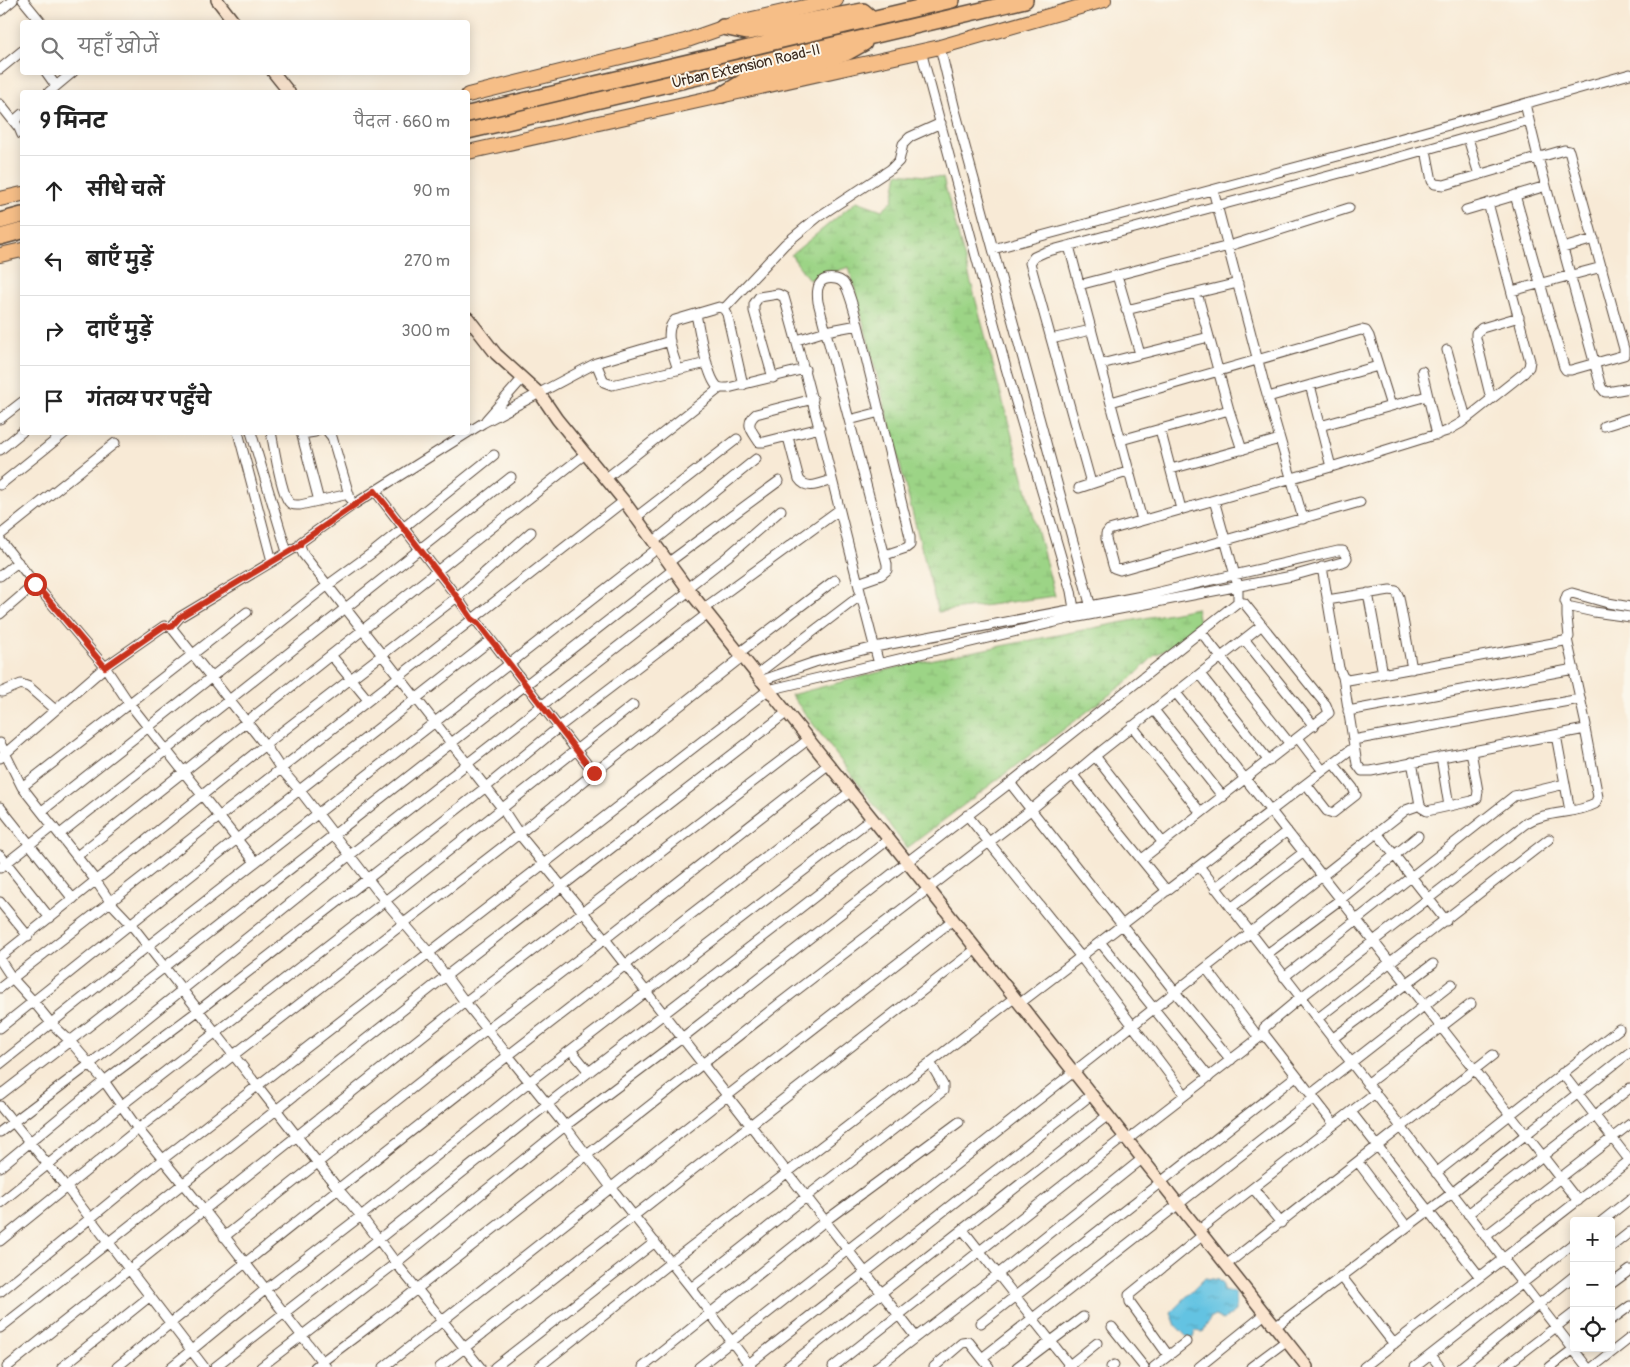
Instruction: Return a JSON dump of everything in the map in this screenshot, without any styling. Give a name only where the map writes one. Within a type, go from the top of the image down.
[{"type":"highway","name":"Urban Extension Road-II","points":[[470,114],[952,0]]},
{"type":"highway","name":"Urban Extension Road-II","points":[[470,131],[1025,0]]},
{"type":"highway","points":[[723,28],[747,32],[863,11],[872,19]]},
{"type":"highway","points":[[722,95],[748,79],[846,54],[879,35]]},
{"type":"highway","points":[[0,221],[20,216]]},
{"type":"highway","points":[[0,237],[20,232]]},
{"type":"main road","points":[[470,95],[685,41],[739,22],[836,0]]},
{"type":"main road","points":[[470,152],[940,47],[1104,0]]},
{"type":"main road","points":[[0,199],[20,194]]},
{"type":"main road","points":[[0,255],[20,250]]},
{"type":"street","points":[[0,11],[14,0]]},
{"type":"street","points":[[23,0],[39,20]]},
{"type":"street","points":[[217,0],[232,20]]},
{"type":"street","points":[[940,47],[955,110],[1092,610]]},
{"type":"street","points":[[922,51],[1006,368],[1048,508],[1075,613]]},
{"type":"street","points":[[0,69],[20,53]]},
{"type":"street","points":[[993,249],[1362,150],[1630,74]]},
{"type":"street","points":[[48,75],[56,86]]},
{"type":"street","points":[[51,90],[69,75]]},
{"type":"street","points":[[276,75],[288,90]]},
{"type":"street","points":[[0,104],[20,132]]},
{"type":"street","points":[[1526,104],[1538,158],[1601,387],[1605,392],[1630,388]]},
{"type":"street","points":[[14,121],[20,116]]},
{"type":"street","points":[[1091,483],[1030,263],[1032,259],[1037,255],[1069,246],[1368,166],[1529,120]]},
{"type":"street","points":[[724,309],[785,244],[818,218],[891,169],[899,161],[903,144],[910,137],[941,122]]},
{"type":"street","points":[[1468,138],[1479,175]]},
{"type":"street","points":[[1362,150],[1368,166]]},
{"type":"street","points":[[1426,150],[1431,178],[1436,184],[1444,185],[1566,150],[1569,151],[1624,352],[1621,356],[1569,371],[1564,367],[1515,195]]},
{"type":"street","points":[[1466,210],[1546,186]]},
{"type":"street","points":[[1213,190],[1268,397],[1303,519]]},
{"type":"street","points":[[1360,502],[1117,570],[1112,565],[1106,539],[1107,532],[1142,520],[1448,431],[1524,373],[1529,367],[1530,361],[1488,203]]},
{"type":"street","points":[[1079,285],[1228,246],[1349,208]]},
{"type":"street","points":[[1563,248],[1594,239]]},
{"type":"street","points":[[1069,246],[1142,520]]},
{"type":"street","points":[[1512,291],[1602,267]]},
{"type":"street","points":[[1117,275],[1140,354]]},
{"type":"street","points":[[858,583],[881,575],[887,570],[887,564],[818,302],[816,289],[819,284],[826,280],[835,279],[841,281],[846,287],[858,325],[880,412],[910,542],[906,548],[885,555]]},
{"type":"street","points":[[1126,310],[1238,283]]},
{"type":"street","points":[[1197,293],[1242,450]]},
{"type":"street","points":[[774,378],[754,311],[756,300],[759,297],[778,294],[784,297],[805,369],[879,664]]},
{"type":"street","points":[[678,370],[670,341],[670,324],[674,320],[719,307],[724,309],[727,314],[743,385]]},
{"type":"street","points":[[696,314],[707,363],[713,380],[720,388]]},
{"type":"street","points":[[1491,399],[1476,333],[1482,328],[1519,317]]},
{"type":"street","points":[[470,321],[496,354],[540,394],[624,502],[688,590],[928,888],[1307,1367]]},
{"type":"street","points":[[797,340],[826,331],[858,325]]},
{"type":"street","points":[[1051,339],[1092,330]]},
{"type":"street","points":[[1111,402],[1361,330],[1366,331],[1369,336],[1391,406]]},
{"type":"street","points":[[1101,364],[1209,337]]},
{"type":"street","points":[[470,432],[596,363],[670,341]]},
{"type":"street","points":[[1447,350],[1466,418]]},
{"type":"street","points":[[596,363],[604,382],[612,385],[707,363]]},
{"type":"street","points":[[1268,397],[1378,366]]},
{"type":"street","points":[[605,479],[720,388],[743,385],[805,369]]},
{"type":"street","points":[[1422,371],[1437,435]]},
{"type":"street","points":[[483,424],[522,379]]},
{"type":"street","points":[[1310,385],[1331,466]]},
{"type":"street","points":[[1320,426],[1427,396]]},
{"type":"street","points":[[813,399],[756,414],[750,420],[751,429],[759,442],[768,442],[820,428]]},
{"type":"street","points":[[0,419],[20,404]]},
{"type":"street","points":[[1121,440],[1229,410]]},
{"type":"street","points":[[849,420],[880,412]]},
{"type":"street","points":[[1604,426],[1630,418]]},
{"type":"street","points":[[1160,429],[1181,509]]},
{"type":"street","points":[[0,450],[20,434]]},
{"type":"street","points":[[0,485],[62,435]]},
{"type":"street","points":[[239,435],[272,561]]},
{"type":"street","points":[[252,435],[286,552]]},
{"type":"street","points":[[272,435],[289,503],[300,505],[349,494]]},
{"type":"street","points":[[302,435],[319,501]]},
{"type":"street","points":[[330,435],[352,505]]},
{"type":"street","points":[[171,627],[180,617],[300,545],[301,542],[352,505],[465,435]]},
{"type":"street","points":[[788,436],[799,480],[810,486],[832,480]]},
{"type":"street","points":[[635,518],[737,439]]},
{"type":"street","points":[[1171,469],[1280,439]]},
{"type":"street","points":[[0,535],[115,443]]},
{"type":"street","points":[[77,856],[585,454]]},
{"type":"street","points":[[42,811],[372,553],[494,455]]},
{"type":"street","points":[[0,1064],[509,663],[656,545],[756,459]]},
{"type":"street","points":[[1079,488],[1130,471]]},
{"type":"street","points":[[60,834],[511,477]]},
{"type":"street","points":[[0,1095],[525,684],[671,565],[780,481]]},
{"type":"street","points":[[375,491],[472,619],[478,623],[594,773]]},
{"type":"street","points":[[1214,500],[1238,586],[1238,602]]},
{"type":"street","points":[[0,988],[624,502]]},
{"type":"street","points":[[0,1132],[90,1064],[350,855],[688,590],[781,510]]},
{"type":"street","points":[[0,1167],[104,1082],[486,787],[705,611],[840,510]]},
{"type":"street","points":[[531,532],[457,597],[265,745],[0,958],[12,978],[90,1064],[138,1129],[303,1335],[321,1365],[702,1064],[1032,809],[1132,726],[1262,626]]},
{"type":"street","points":[[0,540],[105,667],[129,703],[255,862]]},
{"type":"street","points":[[300,545],[303,554],[486,787],[519,834],[605,939],[915,1336]]},
{"type":"street","points":[[758,678],[875,647],[1292,576],[1346,561],[1347,558],[1343,551],[1338,552],[1142,596],[1092,610]]},
{"type":"street","points":[[0,576],[18,562]]},
{"type":"street","points":[[1322,567],[1338,668],[1343,677],[1357,764],[1362,771],[1584,729]]},
{"type":"street","points":[[0,1241],[138,1129],[519,834],[835,580]]},
{"type":"street","points":[[0,614],[35,584]]},
{"type":"street","points":[[1327,600],[1390,590],[1396,591],[1412,669]]},
{"type":"street","points":[[1368,593],[1383,674]]},
{"type":"street","points":[[833,1367],[1126,1139],[1231,1060],[1261,1036],[1264,1028],[1300,998],[1531,820],[1592,806],[1597,801],[1584,729],[1586,725],[1567,639],[1569,634],[1566,598],[1572,593],[1630,607]]},
{"type":"street","points":[[758,678],[861,595]]},
{"type":"street","points":[[261,1367],[396,1263],[565,1126],[682,1038],[1010,783],[1238,602],[1244,602],[1329,710],[1328,715],[1142,859]]},
{"type":"street","points":[[1568,606],[1630,617]]},
{"type":"street","points":[[22,787],[247,612]]},
{"type":"street","points":[[0,1292],[163,1159],[768,690],[879,664],[1075,613]]},
{"type":"street","points":[[2,755],[105,667],[164,626],[171,627],[212,677],[265,745],[281,769],[385,901],[565,1126],[611,1188],[711,1313],[749,1366],[1091,1095]]},
{"type":"street","points":[[1201,632],[1294,741],[1323,771]]},
{"type":"street","points":[[1244,639],[1314,726]]},
{"type":"street","points":[[1343,677],[1352,680],[1567,639]]},
{"type":"street","points":[[0,1028],[130,923],[491,640]]},
{"type":"street","points":[[331,654],[368,700]]},
{"type":"street","points":[[1348,711],[1574,669]]},
{"type":"street","points":[[1200,674],[1269,761]]},
{"type":"street","points":[[1,692],[21,684],[29,687],[54,710]]},
{"type":"street","points":[[1176,692],[1272,810],[1578,1201]]},
{"type":"street","points":[[539,1367],[671,1262],[931,1064],[1081,957],[1323,771],[1354,744],[1580,698]]},
{"type":"street","points":[[0,1203],[122,1105],[633,705]]},
{"type":"street","points":[[1154,710],[1223,797]]},
{"type":"street","points":[[0,1328],[446,976],[786,712]]},
{"type":"street","points":[[1132,726],[1201,813]]},
{"type":"street","points":[[1556,735],[1570,811]]},
{"type":"street","points":[[7,1367],[465,1002],[584,913],[809,739]]},
{"type":"street","points":[[0,742],[2,755],[22,787],[77,856],[111,903],[130,923],[396,1263],[480,1367]]},
{"type":"street","points":[[1412,762],[1420,805],[1424,810],[1428,811],[1472,801],[1477,798],[1478,791],[1471,751]]},
{"type":"street","points":[[1095,756],[1163,843]]},
{"type":"street","points":[[1441,757],[1450,806]]},
{"type":"street","points":[[1306,784],[1327,811],[1333,813],[1337,811],[1356,795],[1353,788],[1333,763]]},
{"type":"street","points":[[224,1237],[487,1029],[829,764]]},
{"type":"street","points":[[1072,774],[1167,891]]},
{"type":"street","points":[[1010,783],[1231,1060]]},
{"type":"street","points":[[1284,977],[1514,796],[1565,784]]},
{"type":"street","points":[[118,1367],[245,1263],[625,965],[850,792]]},
{"type":"street","points":[[699,1367],[1406,810],[1420,805]]},
{"type":"street","points":[[0,808],[73,899]]},
{"type":"street","points":[[967,815],[1081,957],[1185,1095]]},
{"type":"street","points":[[171,1367],[529,1082],[871,819]]},
{"type":"street","points":[[3,866],[53,826]]},
{"type":"street","points":[[1215,888],[1287,831]]},
{"type":"street","points":[[1377,833],[1446,921]]},
{"type":"street","points":[[1267,954],[1418,836]]},
{"type":"street","points":[[1317,1020],[1549,839]]},
{"type":"street","points":[[215,1367],[379,1239],[547,1104],[888,840]]},
{"type":"street","points":[[1231,908],[1304,852]]},
{"type":"street","points":[[0,856],[3,866],[50,918]]},
{"type":"street","points":[[1199,866],[1570,1344]]},
{"type":"street","points":[[0,902],[28,936]]},
{"type":"street","points":[[384,1367],[953,920]]},
{"type":"street","points":[[1100,942],[1209,1077]]},
{"type":"street","points":[[440,1367],[976,949]]},
{"type":"street","points":[[1332,1039],[1434,964]]},
{"type":"street","points":[[1206,968],[1334,1124]]},
{"type":"street","points":[[982,1358],[1178,1204],[1312,1096],[1351,1062],[1452,984]]},
{"type":"street","points":[[1367,1084],[1470,1004]]},
{"type":"street","points":[[1436,1173],[1619,1029]]},
{"type":"street","points":[[571,1050],[589,1072]]},
{"type":"street","points":[[1275,1327],[1452,1193],[1630,1052]]},
{"type":"street","points":[[1226,1265],[1493,1055]]},
{"type":"street","points":[[691,1288],[943,1091],[943,1085],[931,1064]]},
{"type":"street","points":[[1364,1367],[1630,1161],[1562,1073]]},
{"type":"street","points":[[981,1323],[1296,1076]]},
{"type":"street","points":[[1468,1214],[1630,1088]]},
{"type":"street","points":[[1168,1355],[1130,1302],[1129,1295],[1253,1188],[1374,1093]]},
{"type":"street","points":[[0,1106],[67,1188],[204,1367]]},
{"type":"street","points":[[1351,1112],[1480,1277]]},
{"type":"street","points":[[787,1367],[1107,1116]]},
{"type":"street","points":[[642,1367],[825,1221],[959,1122]]},
{"type":"street","points":[[1485,1236],[1630,1124]]},
{"type":"street","points":[[877,1367],[998,1274],[1142,1159]]},
{"type":"street","points":[[1358,1162],[1407,1227]]},
{"type":"street","points":[[1253,1188],[1281,1223]]},
{"type":"street","points":[[1607,1217],[1630,1198]]},
{"type":"street","points":[[963,1230],[1069,1366],[1097,1343]]},
{"type":"street","points":[[1615,1244],[1630,1232]]},
{"type":"street","points":[[495,1367],[654,1242]]},
{"type":"street","points":[[1416,1367],[1570,1245]]},
{"type":"street","points":[[1615,1281],[1630,1270]]},
{"type":"street","points":[[1341,1276],[1394,1344]]},
{"type":"street","points":[[1461,1367],[1570,1279]]},
{"type":"street","points":[[62,1367],[149,1297]]},
{"type":"street","points":[[1615,1317],[1630,1306]]},
{"type":"street","points":[[1198,1367],[1265,1314]]},
{"type":"street","points":[[1504,1367],[1570,1316]]},
{"type":"street","points":[[1017,1367],[1083,1317]]},
{"type":"street","points":[[1112,1327],[1144,1367]]},
{"type":"street","points":[[1593,1367],[1630,1338]]},
{"type":"street","points":[[1251,1367],[1286,1341]]},
{"type":"street","points":[[934,1367],[966,1342],[970,1343],[989,1367]]},
{"type":"street","points":[[1154,1367],[1186,1342]]},
{"type":"street","points":[[1550,1367],[1570,1352]]},
{"type":"street","points":[[1576,1352],[1587,1367]]},
{"type":"street","points":[[1431,1355],[1440,1367]]},
{"type":"green space","points":[[898,173],[943,178],[1055,596],[938,612],[849,267],[809,280],[791,255],[857,201],[882,210],[893,200]]},
{"type":"green space","points":[[1196,608],[1201,632],[1155,655],[1133,677],[907,848],[791,695],[914,663]]},
{"type":"water","points":[[1205,1278],[1218,1280],[1223,1285],[1223,1290],[1236,1293],[1236,1311],[1223,1320],[1215,1316],[1211,1317],[1203,1332],[1195,1331],[1193,1338],[1188,1338],[1176,1326],[1171,1312]]},
{"type":"route","points":[[35,584],[105,667],[164,626],[171,627],[180,617],[300,545],[301,542],[352,505],[375,491],[472,619],[478,623],[594,773]]}]
